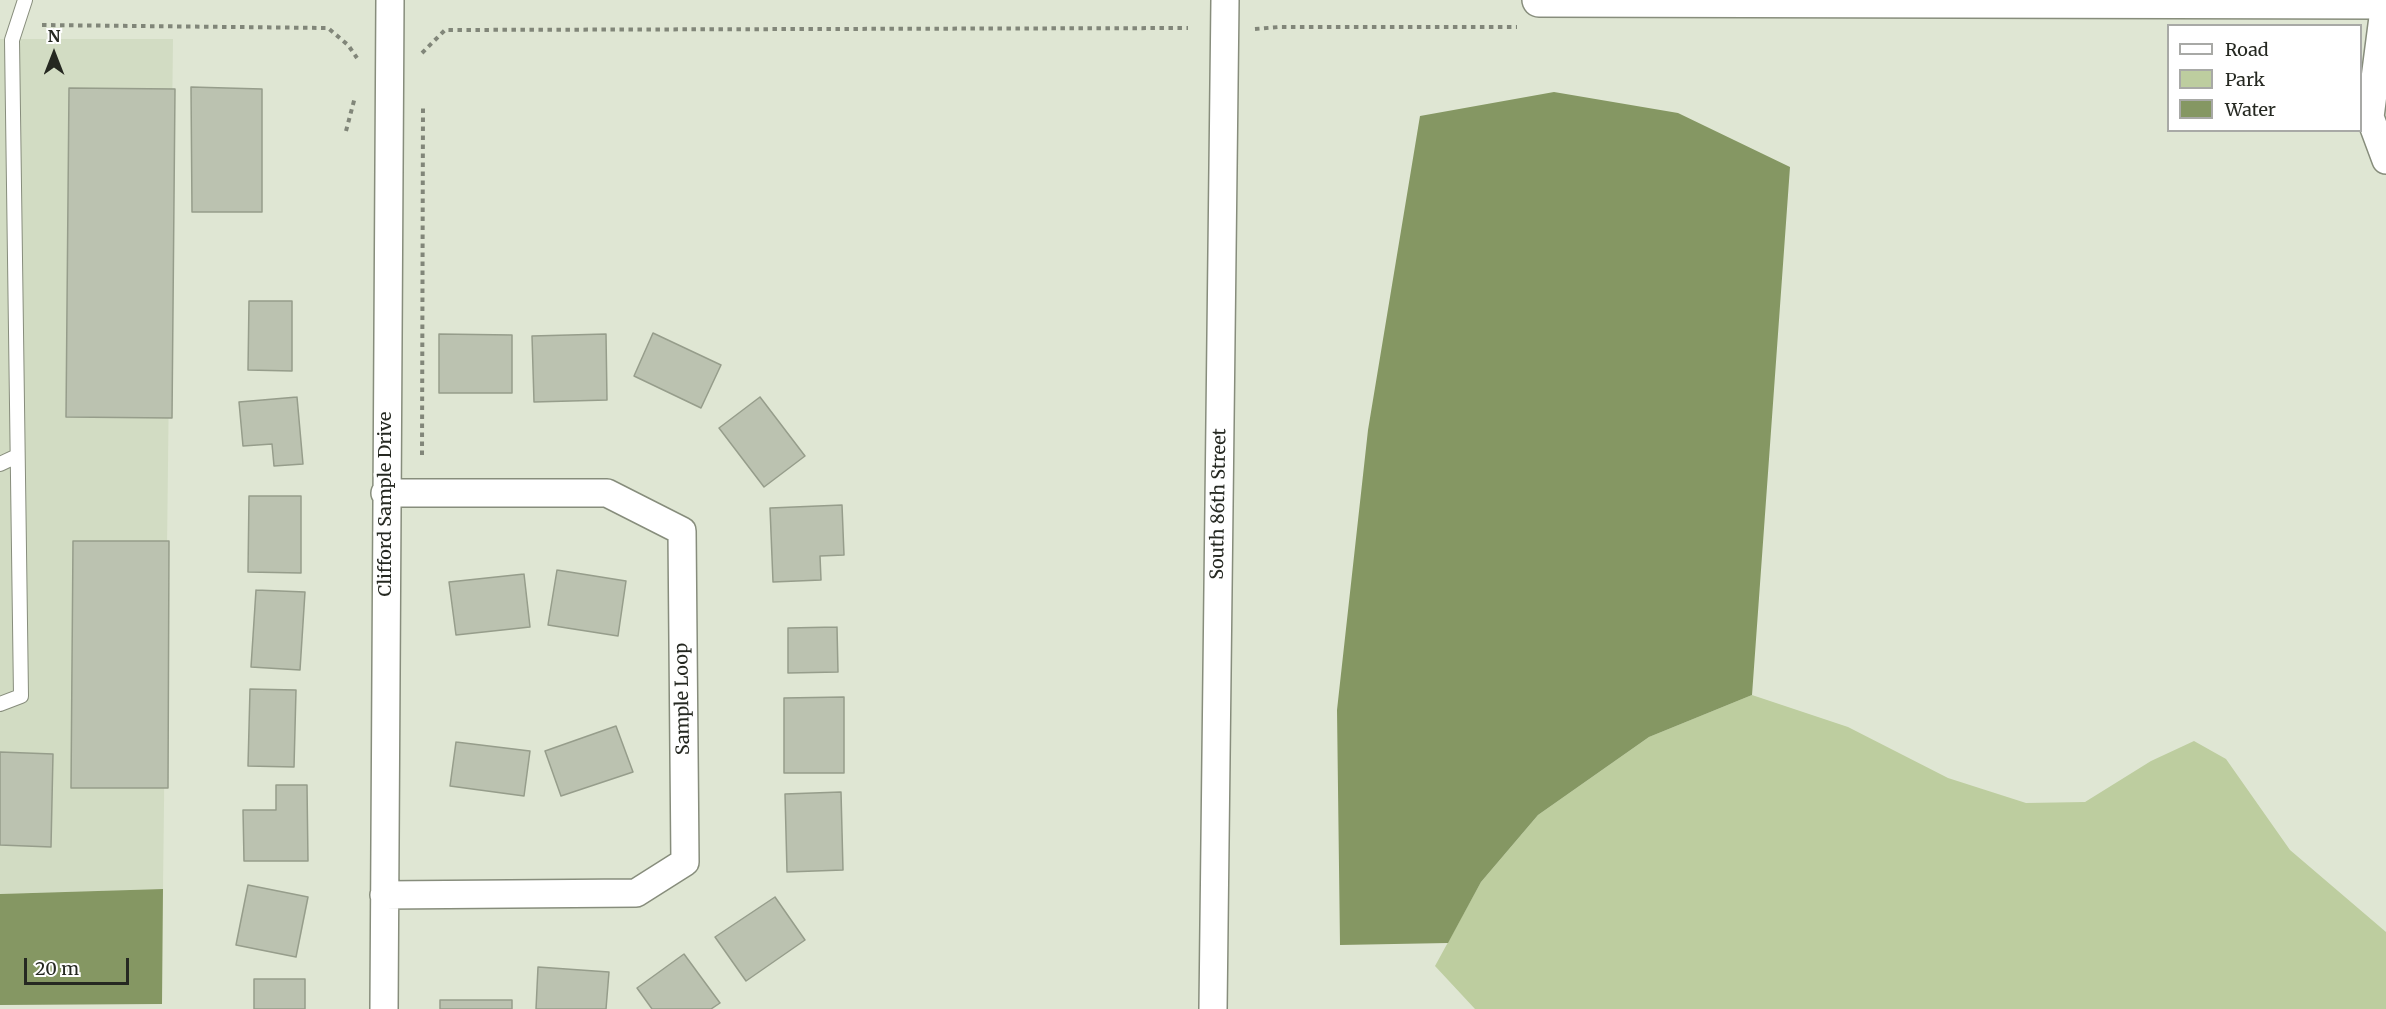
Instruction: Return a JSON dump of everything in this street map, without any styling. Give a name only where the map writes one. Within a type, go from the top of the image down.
[{"type":"main road","points":[[1539,0],[2386,2]]},
{"type":"street","name":"Clifford Sample Drive","points":[[384,1009],[385,493],[390,0]]},
{"type":"street","name":"South 86th Street","points":[[1213,1009],[1225,0]]},
{"type":"street","points":[[2386,2],[2370,117],[2386,160]]},
{"type":"street","name":"Sample Loop","points":[[384,895],[636,893],[685,862],[681,531],[607,493],[385,493]]},
{"type":"lane","points":[[0,704],[21,696],[18,456],[7,112],[12,40],[25,0]]},
{"type":"lane","points":[[0,464],[18,456]]},
{"type":"path","points":[[60,25],[328,28],[348,45],[357,58],[358,66]]},
{"type":"path","points":[[419,60],[421,54],[445,30],[1188,28]]},
{"type":"path","points":[[346,131],[357,92]]},
{"type":"path","points":[[422,99],[424,109],[422,455]]},
{"type":"shaded area","points":[[0,39],[173,39],[163,889],[0,894]]},
{"type":"green space","points":[[1752,695],[1848,727],[1948,778],[2026,803],[2085,802],[2151,761],[2194,741],[2226,759],[2290,850],[2386,932],[2386,1009],[1475,1009],[1435,966],[1481,882],[1538,815],[1649,737]]},
{"type":"water","points":[[1554,92],[1678,113],[1790,167],[1752,695],[1649,737],[1538,815],[1481,882],[1448,943],[1340,945],[1337,710],[1368,430],[1420,116]]},
{"type":"water","points":[[163,889],[162,1004],[0,1005],[0,894]]},
{"type":"building","points":[[191,87],[262,89],[262,212],[192,212]]},
{"type":"building","points":[[69,88],[175,89],[172,418],[66,417]]},
{"type":"building","points":[[249,301],[292,301],[292,371],[248,370]]},
{"type":"building","points":[[653,333],[721,365],[701,408],[634,376]]},
{"type":"building","points":[[439,334],[512,335],[512,393],[439,393]]},
{"type":"building","points":[[606,334],[607,400],[534,402],[532,336]]},
{"type":"building","points":[[297,397],[303,464],[274,466],[272,444],[243,446],[239,402]]},
{"type":"building","points":[[760,397],[805,456],[764,487],[719,428]]},
{"type":"building","points":[[249,496],[301,496],[301,573],[248,572]]},
{"type":"building","points":[[842,505],[844,555],[820,556],[821,580],[773,582],[770,508]]},
{"type":"building","points":[[73,541],[169,541],[168,788],[71,788]]},
{"type":"building","points":[[557,570],[626,581],[618,636],[548,625]]},
{"type":"building","points":[[524,574],[530,627],[456,635],[449,582]]},
{"type":"building","points":[[256,590],[305,592],[300,670],[251,667]]},
{"type":"building","points":[[837,627],[838,672],[788,673],[788,628]]},
{"type":"building","points":[[250,689],[296,690],[294,767],[248,766]]},
{"type":"building","points":[[844,697],[844,773],[784,773],[784,698]]},
{"type":"building","points":[[616,726],[633,772],[561,796],[545,751]]},
{"type":"building","points":[[456,742],[530,751],[524,796],[450,786]]},
{"type":"building","points":[[0,752],[53,754],[51,847],[0,845]]},
{"type":"building","points":[[276,785],[307,785],[308,861],[244,861],[243,810],[276,810]]},
{"type":"building","points":[[841,792],[843,870],[787,872],[785,794]]},
{"type":"building","points":[[248,885],[308,897],[296,957],[236,945]]},
{"type":"building","points":[[775,897],[805,940],[746,981],[715,937]]},
{"type":"building","points":[[684,954],[720,1003],[711,1009],[652,1009],[637,988]]},
{"type":"building","points":[[538,967],[609,972],[606,1009],[536,1009]]},
{"type":"building","points":[[254,979],[305,979],[305,1009],[254,1009]]},
{"type":"building","points":[[440,1000],[512,1000],[512,1009],[440,1009]]}]
